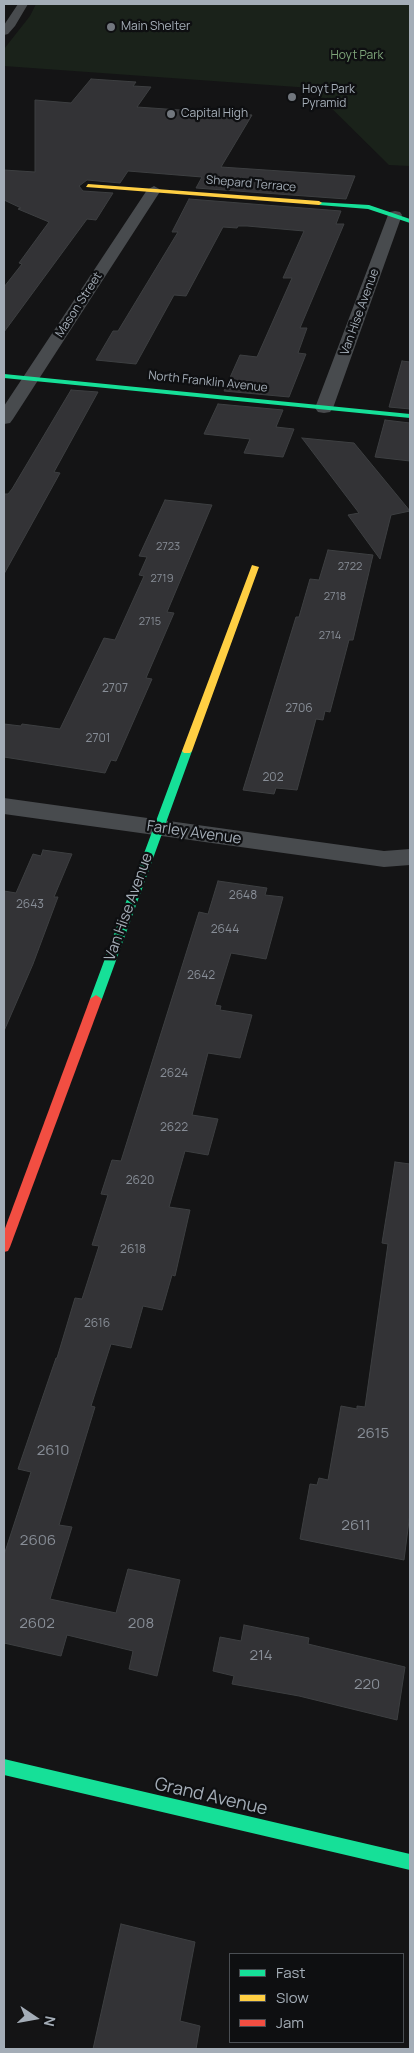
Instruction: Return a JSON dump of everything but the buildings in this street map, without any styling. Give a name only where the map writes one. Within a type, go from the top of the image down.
[{"type":"street","points":[[4,32],[11,24],[22,4]]},
{"type":"street","name":"Shepard Terrace","points":[[88,186],[368,207],[410,221]]},
{"type":"street","name":"Mason Street","points":[[4,419],[154,190]]},
{"type":"street","name":"Van Hise Avenue","points":[[324,408],[395,215]]},
{"type":"street","name":"North Franklin Avenue","points":[[4,376],[410,416]]},
{"type":"street","name":"Van Hise Avenue","points":[[4,1247],[255,567]]},
{"type":"street","name":"Farley Avenue","points":[[4,806],[384,859],[410,868]]},
{"type":"street","name":"Farley Avenue","points":[[384,859],[410,857]]},
{"type":"street","name":"Grand Avenue","points":[[4,1767],[410,1862]]},
{"type":"green space","name":"Hoyt Park","points":[[36,4],[410,4],[410,166],[389,165],[311,88],[4,66],[4,49],[30,16]]},
{"type":"traffic: fast","points":[[319,203],[369,207],[410,221]]},
{"type":"traffic: fast","points":[[4,376],[410,416]]},
{"type":"traffic: fast","points":[[96,999],[187,751]]},
{"type":"traffic: fast","points":[[4,1767],[410,1862]]},
{"type":"traffic: slow","points":[[88,186],[319,203]]},
{"type":"traffic: slow","points":[[187,751],[255,567]]},
{"type":"traffic: jam","points":[[4,1247],[96,999]]},
{"type":"place","name":"Main Shelter","points":[[111,27]]},
{"type":"place","name":"Hoyt Park Pyramid","points":[[292,97]]},
{"type":"place","name":"Capital High","points":[[171,114]]}]
